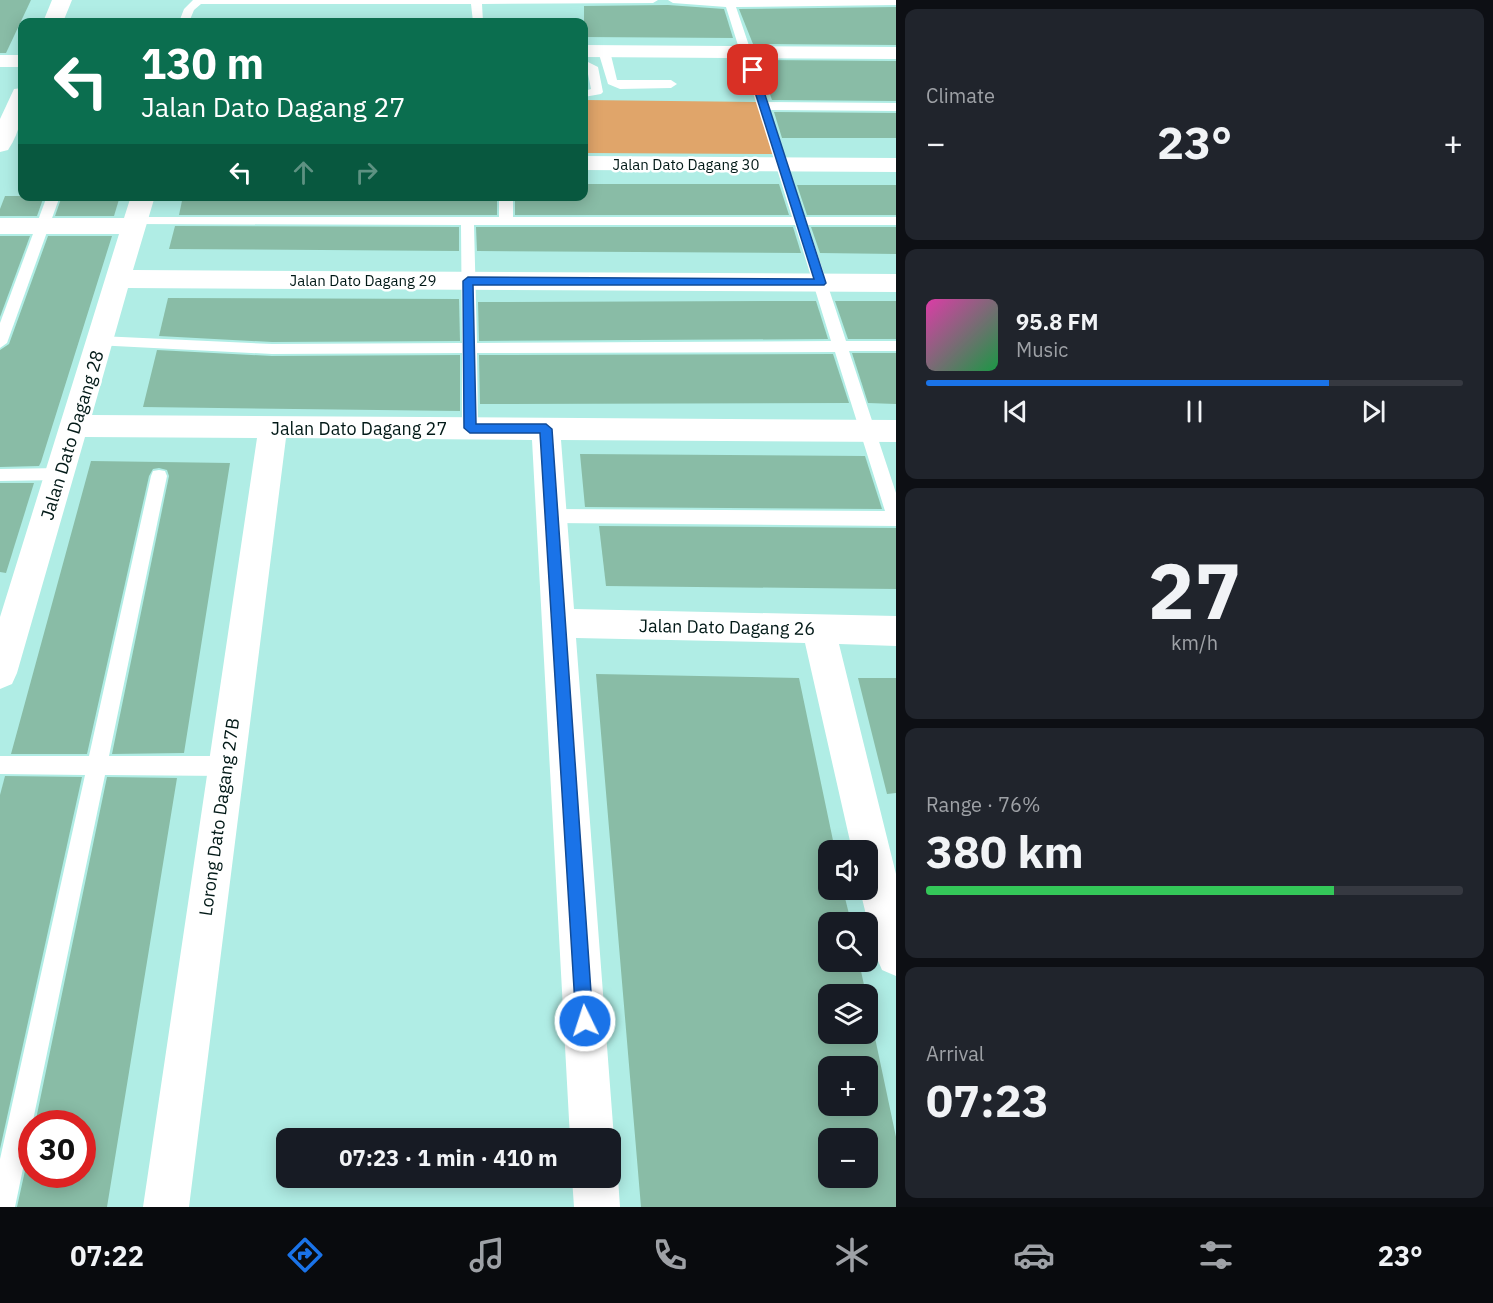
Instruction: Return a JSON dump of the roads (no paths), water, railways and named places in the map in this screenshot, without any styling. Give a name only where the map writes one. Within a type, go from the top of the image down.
[{"type":"street","points":[[55,18],[62,0]]},
{"type":"street","points":[[594,51],[896,53]]},
{"type":"street","points":[[0,61],[18,61]]},
{"type":"street","points":[[0,145],[18,103]]},
{"type":"street","name":"Jalan Dato Dagang 30","points":[[588,163],[896,165]]},
{"type":"street","points":[[0,226],[42,226],[138,215]]},
{"type":"street","name":"Jalan Dato Dagang 28","points":[[0,673],[138,215]]},
{"type":"street","name":"Jalan Dato Dagang 29","points":[[118,279],[896,283]]},
{"type":"street","name":"Jalan Dato Dagang 27","points":[[74,426],[882,431]]},
{"type":"street","name":"Lorong Dato Dagang 27B","points":[[166,1207],[273,427]]},
{"type":"street","points":[[546,429],[591,1128]]},
{"type":"street","name":"Jalan Dato Dagang 26","points":[[559,623],[896,631]]},
{"type":"street","points":[[818,629],[896,956]]},
{"type":"street","points":[[596,1188],[597,1207]]},
{"type":"lane","points":[[186,18],[189,9],[198,1],[652,0]]},
{"type":"lane","points":[[673,0],[730,4],[896,2]]},
{"type":"lane","points":[[476,1],[478,18]]},
{"type":"lane","points":[[552,516],[896,518],[882,431],[841,347],[765,106],[730,4]]},
{"type":"lane","points":[[594,51],[612,82],[620,85],[671,84]]},
{"type":"lane","points":[[588,65],[592,67],[597,92],[588,93]]},
{"type":"lane","points":[[765,106],[896,107]]},
{"type":"lane","points":[[0,343],[52,201]]},
{"type":"lane","points":[[506,201],[506,220]]},
{"type":"lane","points":[[138,215],[300,223],[506,220],[896,220]]},
{"type":"lane","points":[[467,221],[470,428]]},
{"type":"lane","points":[[100,341],[272,349],[469,350],[896,346]]},
{"type":"lane","points":[[0,475],[60,474]]},
{"type":"lane","points":[[2,1207],[159,476]]},
{"type":"lane","points":[[0,765],[226,766]]}]
